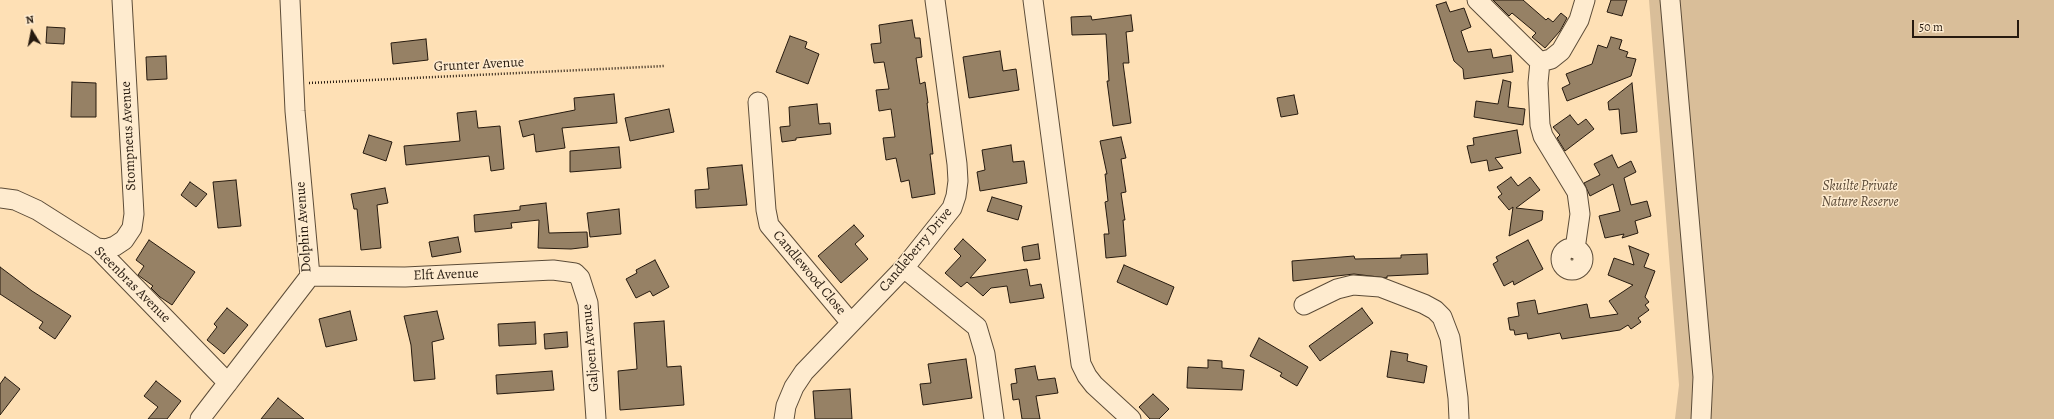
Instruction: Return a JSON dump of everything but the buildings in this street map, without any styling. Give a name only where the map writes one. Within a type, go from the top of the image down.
[{"type":"street","name":"Stompneus Avenue","points":[[97,248],[106,249],[115,246],[124,240],[132,228],[134,214],[122,0]]},
{"type":"street","name":"Dolphin Avenue","points":[[200,419],[310,276],[295,111],[290,0]]},
{"type":"street","name":"Candleberry Drive","points":[[784,419],[786,406],[794,387],[804,372],[904,268],[952,208],[956,196],[957,164],[935,0]]},
{"type":"street","points":[[1033,0],[1082,364],[1087,376],[1094,385],[1131,419]]},
{"type":"street","points":[[1477,0],[1540,62]]},
{"type":"street","points":[[1540,62],[1551,59],[1561,51],[1579,20],[1585,0]]},
{"type":"street","points":[[1670,0],[1703,377],[1701,419]]},
{"type":"street","points":[[1540,62],[1538,83],[1540,125],[1543,136],[1577,192],[1580,214],[1575,248]]},
{"type":"street","name":"Candlewood Close","points":[[758,102],[766,210],[769,224],[851,323]]},
{"type":"street","name":"Steenbras Avenue","points":[[0,198],[15,200],[37,210],[97,248],[228,383]]},
{"type":"street","points":[[904,268],[977,327],[985,354],[994,419]]},
{"type":"street","name":"Elft Avenue","points":[[310,276],[405,277],[553,270],[574,273],[580,278]]},
{"type":"street","name":"Galjoen Avenue","points":[[580,278],[588,303],[591,327],[596,419]]},
{"type":"street","points":[[1304,305],[1336,289],[1353,285],[1380,287],[1435,310],[1442,317],[1450,338],[1458,398],[1459,419]]},
{"type":"path","name":"Grunter Avenue","points":[[294,83],[666,66]]},
{"type":"green space","name":"Skuilte Private Nature Reserve","points":[[1649,0],[2054,0],[2054,419],[1675,419],[1679,385]]}]
